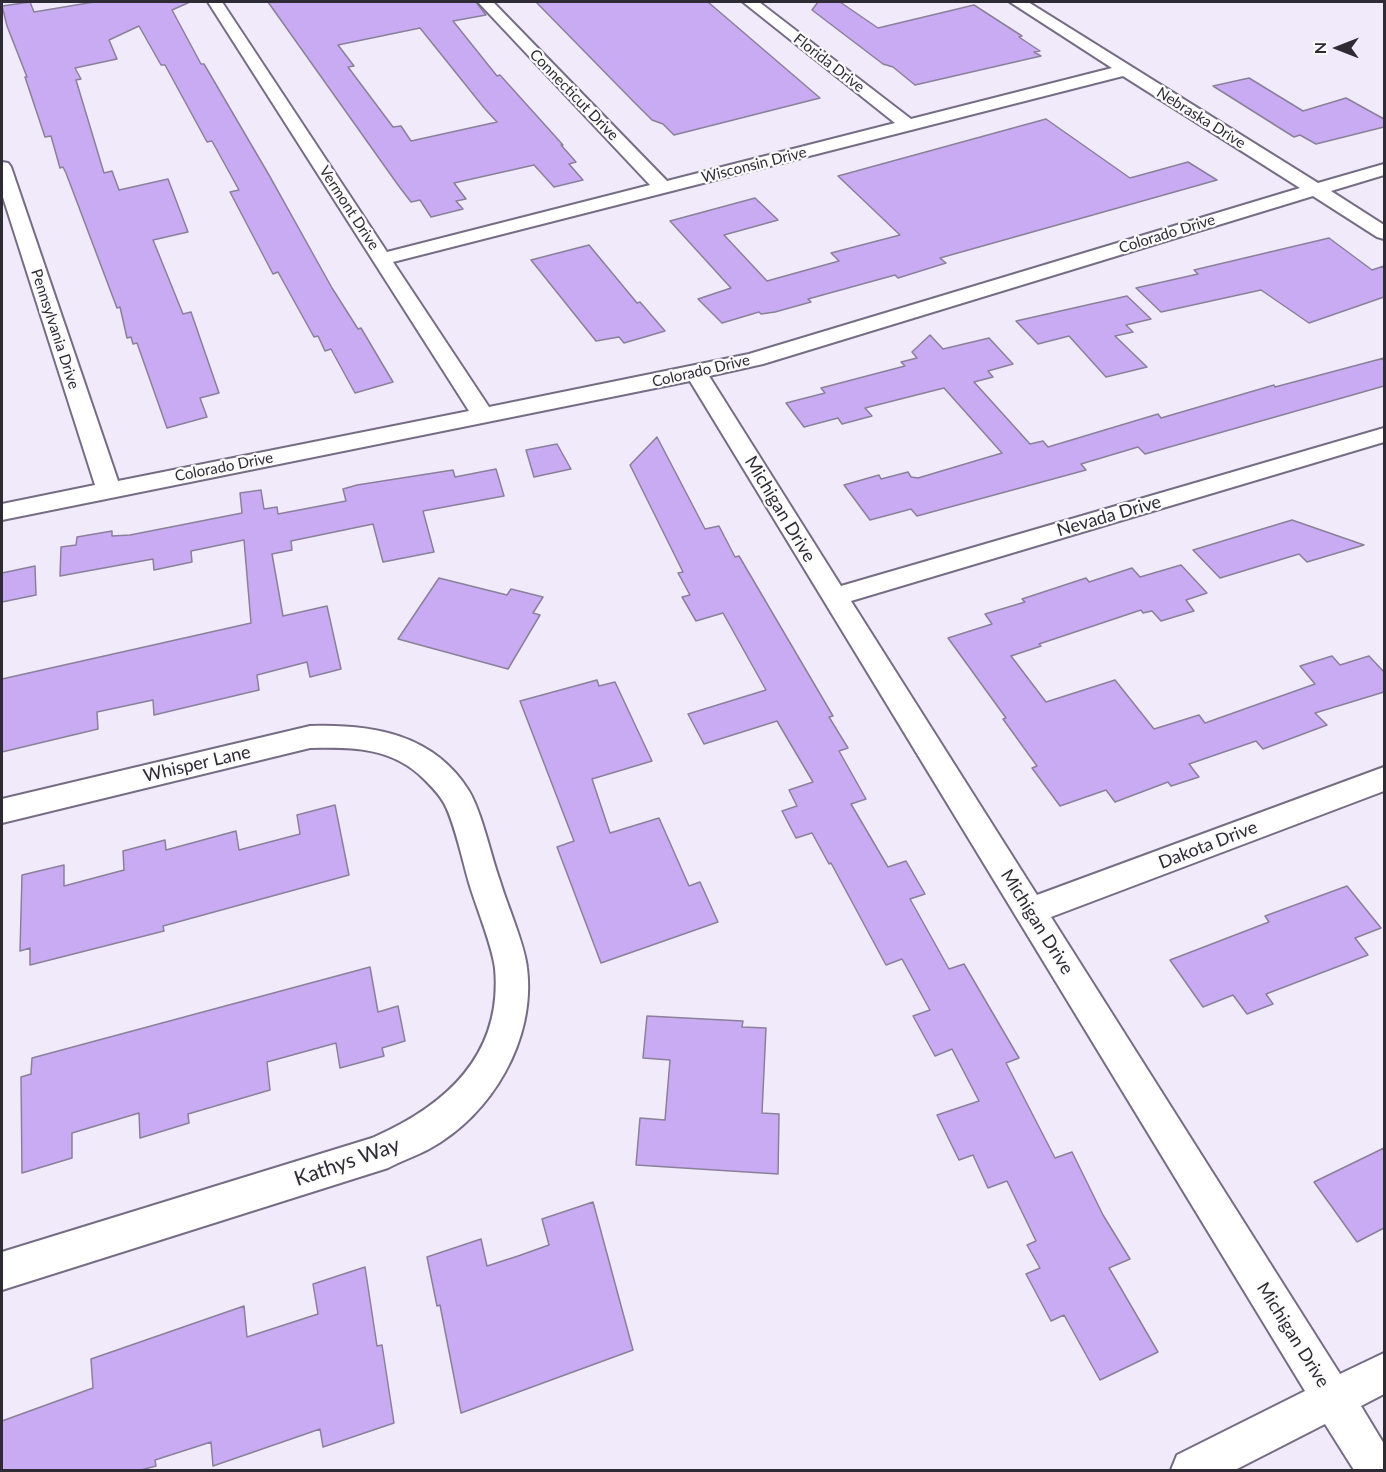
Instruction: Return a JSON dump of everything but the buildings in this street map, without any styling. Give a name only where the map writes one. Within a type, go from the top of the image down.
[{"type":"street","name":"Vermont Drive","points":[[215,2],[483,416]]},
{"type":"street","name":"Connecticut Drive","points":[[485,2],[663,188]]},
{"type":"street","name":"Florida Drive","points":[[750,2],[908,125]]},
{"type":"street","name":"Nebraska Drive","points":[[1018,2],[1384,233]]},
{"type":"street","name":"Wisconsin Drive","points":[[382,259],[1125,70]]},
{"type":"street","name":"Pennsylvania Drive","points":[[2,167],[109,490]]},
{"type":"street","name":"Colorado Drive","points":[[2,512],[756,359],[1384,169]]},
{"type":"street","name":"Michigan Drive","points":[[696,373],[1377,1470]]},
{"type":"street","name":"Nevada Drive","points":[[834,597],[1384,435]]},
{"type":"street","name":"Whisper Lane","points":[[2,811],[310,737],[344,735],[394,744]]},
{"type":"street","name":"Kathys Way","points":[[2,1271],[375,1155],[418,1136],[455,1108],[484,1076],[504,1038],[512,1002],[511,966],[458,799],[443,777],[422,758],[394,744]]},
{"type":"street","name":"Dakota Drive","points":[[1031,911],[1384,779]]},
{"type":"street","points":[[1192,1470],[1384,1373]]}]
